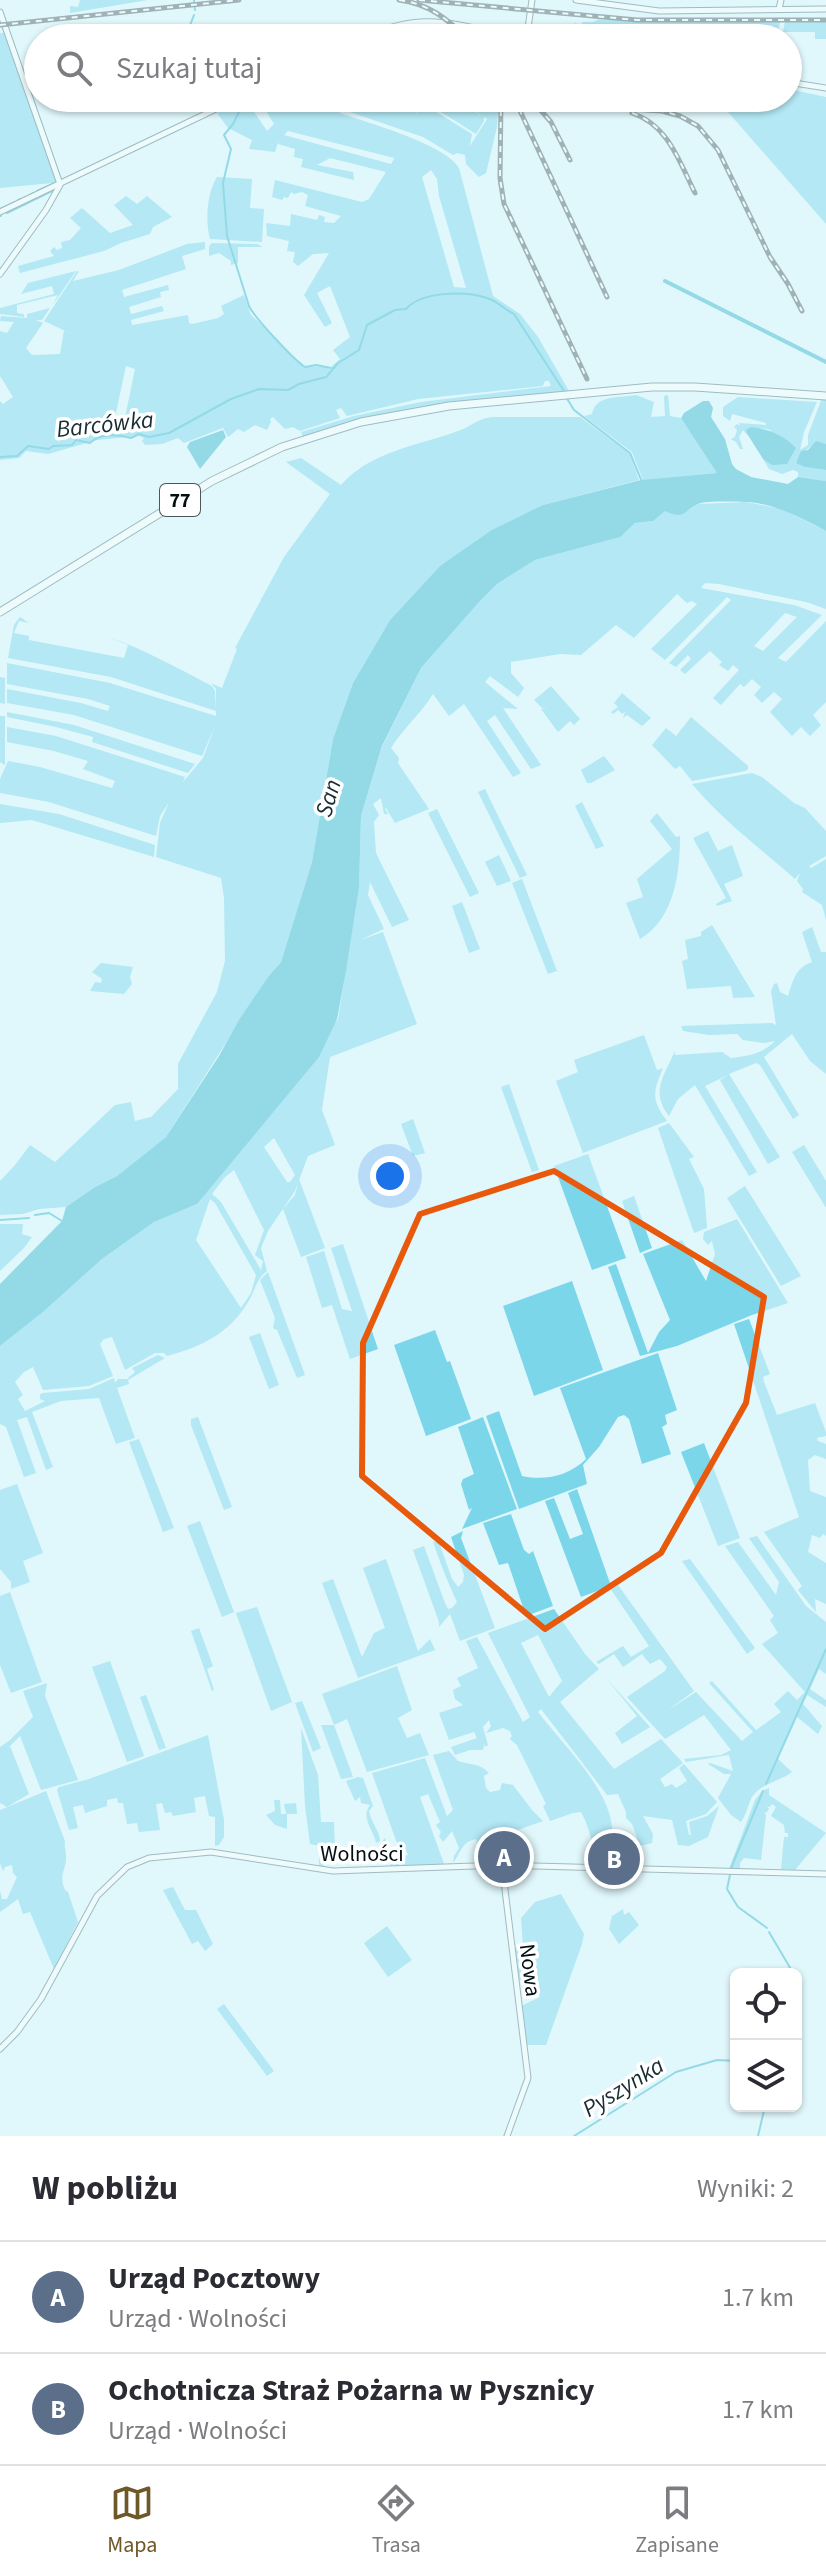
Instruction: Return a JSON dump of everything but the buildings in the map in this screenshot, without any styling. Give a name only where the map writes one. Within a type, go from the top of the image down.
[{"type":"main road","name":"77","points":[[4,609],[212,481],[290,444],[347,426],[398,414],[554,396],[681,386],[826,396]]},
{"type":"street","points":[[527,24],[532,0]]},
{"type":"street","points":[[576,0],[667,11],[826,9]]},
{"type":"street","points":[[781,9],[782,0]]},
{"type":"street","points":[[0,12],[24,81]]},
{"type":"street","points":[[403,24],[418,21],[455,24]]},
{"type":"street","points":[[802,84],[826,88]]},
{"type":"street","points":[[0,274],[46,210],[60,184],[35,112]]},
{"type":"street","points":[[0,212],[209,112]]},
{"type":"street","name":"Wolności","points":[[0,2049],[41,1999],[97,1896],[119,1873],[140,1860],[205,1852],[333,1871],[502,1865],[826,1874]]},
{"type":"street","name":"Nowa","points":[[502,1865],[528,2078],[507,2136]]},
{"type":"highlighted area","points":[[554,1171],[764,1297],[746,1403],[661,1553],[545,1629],[362,1476],[363,1343],[420,1214]]},
{"type":"shaded area","points":[[80,0],[148,0],[70,13],[70,6],[78,7]]},
{"type":"shaded area","points":[[599,19],[637,22],[781,21],[780,24],[581,24]]},
{"type":"shaded area","points":[[785,21],[826,22],[826,39],[815,39],[815,32],[802,32],[802,24],[784,24]]},
{"type":"shaded area","points":[[0,33],[6,33],[24,85],[24,112],[33,112],[56,177],[55,184],[37,192],[53,183],[0,188]]},
{"type":"shaded area","points":[[802,92],[826,97],[826,224],[728,112],[802,112]]},
{"type":"shaded area","points":[[254,112],[267,131],[274,124],[267,112],[340,112],[423,143],[451,159],[459,168],[493,296],[520,314],[538,337],[569,391],[400,411],[303,437],[301,432],[354,416],[421,402],[551,386],[549,381],[545,381],[543,386],[418,399],[347,416],[341,408],[336,410],[340,418],[300,431],[293,427],[285,429],[273,417],[267,430],[255,425],[244,432],[238,429],[228,437],[223,428],[184,443],[178,438],[162,444],[145,445],[142,441],[144,438],[139,436],[97,440],[48,454],[26,451],[19,458],[0,460],[0,401],[3,404],[13,397],[0,376],[0,331],[7,333],[14,322],[0,321],[1,316],[27,318],[27,314],[50,308],[42,320],[36,320],[60,330],[43,323],[26,348],[32,355],[60,354],[64,330],[44,321],[77,271],[73,281],[119,270],[187,244],[205,242],[205,249],[182,256],[186,269],[122,290],[124,297],[168,285],[169,290],[160,292],[161,297],[129,307],[131,314],[162,306],[164,311],[131,320],[132,325],[188,315],[192,324],[218,318],[224,314],[221,306],[244,295],[251,315],[295,360],[305,367],[322,366],[332,370],[321,379],[326,377],[333,370],[331,367],[340,359],[333,350],[350,337],[330,286],[317,293],[332,323],[325,327],[304,295],[329,253],[313,254],[298,266],[293,262],[295,252],[287,251],[289,241],[267,236],[266,223],[290,226],[291,214],[317,220],[319,215],[325,217],[324,222],[334,223],[341,216],[305,206],[308,195],[302,192],[291,192],[288,198],[282,200],[272,197],[275,180],[362,202],[369,199],[386,172],[330,158],[317,165],[353,172],[354,180],[301,167],[303,159],[294,157],[295,149],[278,144],[279,139],[275,152],[249,149],[252,140],[228,128],[217,113]],"holes":[[[288,131],[394,158],[391,164],[284,135]],[[431,170],[437,179],[439,196],[466,288],[454,287],[422,177]],[[126,366],[135,369],[122,432],[112,431]]]},
{"type":"shaded area","points":[[350,112],[418,112],[415,116],[419,112],[436,112],[472,134],[470,146],[487,119],[476,112],[498,112],[486,173],[479,177],[466,164],[465,155],[453,155],[423,137]]},
{"type":"shaded area","points":[[441,112],[475,112],[484,117],[476,134]]},
{"type":"shaded area","points":[[217,177],[252,179],[250,208],[264,209],[262,242],[210,239],[208,207]]},
{"type":"shaded area","points":[[126,196],[137,204],[147,196],[172,217],[153,227],[150,234],[104,251],[20,273],[18,266],[54,256],[50,251],[54,247],[57,250],[62,248],[61,242],[70,240],[81,228],[70,218],[82,208],[110,233],[133,225],[114,205]]},
{"type":"shaded area","points":[[212,243],[257,244],[263,247],[238,247],[238,263],[231,265],[231,261],[219,253],[209,256]]},
{"type":"shaded area","points":[[76,271],[52,306],[58,295],[17,305],[17,313],[24,314],[24,317],[0,314],[0,308],[54,294],[52,286],[21,294],[28,283]]},
{"type":"shaded area","points":[[636,395],[654,402],[651,417],[665,416],[664,396],[668,395],[670,416],[681,418],[718,473],[643,480],[632,452],[584,416],[592,414],[603,400]]},
{"type":"shaded area","points":[[738,397],[817,402],[800,450],[808,445],[808,435],[822,398],[826,399],[826,444],[812,445],[796,462],[805,467],[826,470],[826,481],[798,477],[798,472],[793,470],[782,474],[769,469],[763,459],[771,430],[752,427],[746,432],[748,436],[743,430],[739,437],[743,449],[740,449],[731,439],[735,437],[737,430],[734,427],[737,424],[766,423],[732,414],[730,421],[723,416],[723,407]]},
{"type":"shaded area","points":[[492,417],[580,417],[629,453],[639,480],[543,505],[440,566],[390,620],[353,683],[333,739],[312,862],[281,962],[268,977],[166,1137],[117,1176],[66,1207],[0,1215],[0,1181],[30,1145],[55,1162],[115,1105],[131,1102],[135,1121],[151,1117],[178,1089],[178,1064],[217,992],[225,961],[221,878],[156,857],[160,823],[169,802],[160,816],[156,836],[49,802],[0,793],[0,779],[8,761],[112,788],[115,781],[83,769],[88,761],[7,742],[7,727],[56,736],[185,777],[183,782],[203,758],[215,726],[202,756],[74,715],[7,703],[7,689],[108,711],[110,706],[7,684],[7,663],[110,683],[216,716],[216,689],[211,683],[222,688],[235,648],[284,557],[330,494],[286,462],[301,458],[341,485],[366,464],[380,457]]},
{"type":"shaded area","points":[[746,502],[782,509],[826,531],[826,609],[719,584],[705,583],[701,588],[794,605],[822,615],[778,658],[786,662],[826,621],[826,702],[813,715],[821,725],[810,736],[801,727],[792,736],[770,712],[782,699],[774,692],[762,703],[754,695],[761,687],[752,679],[744,687],[740,684],[721,705],[713,698],[739,670],[733,665],[728,671],[719,665],[722,662],[710,651],[685,674],[680,670],[691,659],[688,655],[676,667],[669,663],[731,600],[727,597],[665,660],[651,649],[697,604],[692,601],[687,603],[677,594],[634,638],[616,625],[581,655],[560,654],[511,662],[511,673],[524,688],[518,697],[490,676],[485,682],[518,709],[503,708],[541,765],[531,769],[495,715],[487,721],[521,773],[513,777],[464,704],[449,716],[433,694],[391,748],[429,809],[395,823],[386,808],[388,814],[384,814],[381,798],[373,804],[379,815],[374,822],[376,853],[409,920],[392,927],[370,882],[368,895],[384,929],[360,940],[383,932],[417,1024],[330,1057],[322,1110],[335,1145],[308,1156],[295,1191],[268,1231],[261,1248],[267,1271],[233,1322],[203,1343],[167,1356],[155,1353],[125,1370],[112,1337],[104,1339],[100,1344],[113,1376],[89,1386],[43,1390],[33,1367],[15,1382],[23,1395],[18,1399],[25,1411],[45,1401],[40,1399],[40,1394],[89,1389],[114,1378],[115,1383],[135,1372],[132,1368],[158,1355],[165,1358],[128,1380],[129,1384],[117,1388],[135,1438],[116,1444],[99,1398],[61,1401],[32,1412],[53,1467],[46,1470],[27,1417],[17,1420],[36,1473],[24,1477],[6,1427],[0,1424],[0,1346],[102,1259],[154,1222],[197,1204],[338,1019],[359,888],[361,816],[382,747],[421,668],[497,584],[535,560],[619,537],[635,523],[653,521],[655,510]],"holes":[[[785,613],[797,617],[763,651],[754,646]],[[274,1138],[295,1175],[290,1182],[287,1182],[264,1147]],[[234,1170],[264,1230],[255,1255],[263,1261],[261,1270],[221,1202],[212,1194]],[[210,1199],[256,1275],[251,1293],[241,1308],[196,1240]]]},
{"type":"shaded area","points":[[20,617],[29,623],[19,621],[14,633],[29,636],[29,640],[124,658],[128,645],[108,637],[121,642],[148,653],[212,686],[216,711],[111,677],[8,658],[14,625]]},
{"type":"shaded area","points":[[0,677],[5,678],[5,704],[0,703]]},
{"type":"shaded area","points":[[551,686],[580,719],[574,725],[570,721],[558,732],[541,709],[547,708],[542,708],[534,700]]},
{"type":"shaded area","points":[[622,693],[651,718],[642,726],[627,715],[623,718],[625,712],[611,712],[618,707],[614,703]]},
{"type":"shaded area","points":[[7,712],[74,725],[195,764],[188,773],[92,742],[93,737],[7,717]]},
{"type":"shaded area","points":[[0,716],[5,716],[5,765],[0,762]]},
{"type":"shaded area","points":[[691,717],[748,769],[692,781],[680,766],[675,769],[652,745],[666,728],[676,736]]},
{"type":"shaded area","points":[[604,756],[615,770],[587,783],[581,770]]},
{"type":"shaded area","points":[[752,773],[805,808],[826,831],[826,856],[809,866],[811,868],[826,859],[826,920],[822,905],[802,892],[797,881],[800,873],[795,879],[729,822],[692,784]]},
{"type":"shaded area","points":[[485,789],[527,875],[520,878],[478,792]]},
{"type":"shaded area","points":[[582,802],[604,846],[596,849],[575,806]]},
{"type":"shaded area","points":[[0,804],[59,814],[155,845],[154,857],[32,820],[0,823]]},
{"type":"shaded area","points":[[437,809],[479,893],[470,897],[428,813]]},
{"type":"shaded area","points":[[657,813],[676,837],[680,836],[679,865],[668,908],[661,920],[640,939],[626,903],[643,897],[637,879],[672,849],[650,821]]},
{"type":"shaded area","points":[[708,831],[718,851],[732,845],[743,876],[724,884],[732,901],[717,906],[726,898],[693,838]]},
{"type":"shaded area","points":[[499,855],[511,881],[497,886],[485,862]]},
{"type":"shaded area","points":[[522,879],[557,971],[548,974],[512,883]]},
{"type":"shaded area","points":[[462,902],[480,949],[469,953],[452,906]]},
{"type":"shaded area","points":[[712,925],[755,997],[733,998],[731,986],[687,989],[682,961],[688,959],[685,940],[701,936],[701,932]]},
{"type":"shaded area","points":[[812,927],[821,952],[826,952],[826,1074],[810,1061],[792,1034],[764,1057],[799,1115],[793,1119],[760,1065],[756,1063],[729,1074],[780,1157],[768,1164],[720,1080],[728,1075],[705,1086],[757,1172],[749,1176],[695,1085],[678,1099],[669,1116],[660,1099],[663,1076],[675,1051],[675,1055],[722,1052],[731,1058],[755,1054],[775,1041],[764,1043],[743,1040],[737,1034],[709,1035],[683,1031],[681,1026],[776,1025],[771,991],[777,983],[780,992],[788,996],[798,971],[812,962],[802,932]]},
{"type":"shaded area","points":[[101,963],[133,967],[130,977],[132,984],[124,994],[90,991],[95,982],[101,983],[102,979],[92,972]]},
{"type":"shaded area","points":[[644,1035],[657,1070],[663,1068],[655,1095],[667,1121],[583,1153],[556,1081],[578,1072],[574,1060]]},
{"type":"shaded area","points":[[509,1084],[539,1170],[532,1172],[501,1087]]},
{"type":"shaded area","points":[[413,1119],[425,1153],[413,1156],[401,1124]]},
{"type":"shaded area","points":[[669,1123],[694,1157],[689,1159],[704,1189],[707,1228],[694,1233],[658,1128]]},
{"type":"shaded area","points":[[804,1145],[826,1181],[826,1208],[792,1152]]},
{"type":"shaded area","points":[[588,1154],[626,1258],[592,1270],[554,1166]]},
{"type":"shaded area","points":[[299,1179],[325,1248],[301,1257],[283,1209],[295,1195]]},
{"type":"shaded area","points":[[745,1186],[801,1276],[781,1286],[727,1198]]},
{"type":"shaded area","points":[[634,1196],[652,1248],[640,1253],[622,1201]]},
{"type":"shaded area","points":[[737,1219],[788,1303],[677,1346],[640,1356],[608,1267],[616,1264],[648,1353],[659,1332],[670,1320],[643,1254],[682,1240],[706,1281],[715,1254],[712,1241],[708,1245],[703,1239],[704,1232]]},
{"type":"shaded area","points":[[0,1224],[23,1224],[22,1234],[32,1237],[0,1271]]},
{"type":"shaded area","points":[[343,1244],[378,1349],[350,1359],[332,1305],[322,1308],[306,1257],[324,1251],[342,1309],[352,1311],[331,1248]]},
{"type":"shaded area","points":[[268,1272],[305,1375],[297,1378],[277,1330],[273,1328],[275,1318],[260,1280]]},
{"type":"shaded area","points":[[572,1281],[603,1370],[534,1396],[503,1306]]},
{"type":"shaded area","points":[[749,1319],[770,1374],[763,1377],[777,1415],[815,1403],[826,1432],[826,1436],[817,1438],[826,1444],[826,1459],[815,1455],[808,1460],[810,1491],[826,1497],[826,1536],[823,1534],[820,1538],[812,1535],[808,1552],[826,1563],[826,1604],[815,1599],[816,1612],[798,1590],[802,1586],[764,1532],[799,1517],[734,1324]]},
{"type":"shaded area","points":[[435,1330],[471,1419],[426,1436],[394,1345]]},
{"type":"shaded area","points":[[260,1333],[279,1385],[269,1389],[249,1337]]},
{"type":"shaded area","points":[[658,1353],[677,1410],[665,1415],[667,1424],[662,1427],[671,1454],[642,1464],[629,1419],[624,1415],[618,1417],[583,1465],[587,1484],[519,1509],[486,1416],[499,1411],[522,1476],[539,1478],[564,1473],[586,1459],[560,1388]]},
{"type":"shaded area","points":[[198,1417],[232,1507],[224,1510],[191,1425],[191,1419]]},
{"type":"shaded area","points":[[483,1417],[517,1509],[462,1529],[472,1508],[469,1510],[461,1484],[463,1479],[474,1474],[458,1427]]},
{"type":"shaded area","points":[[139,1439],[174,1528],[163,1532],[129,1442]]},
{"type":"shaded area","points":[[704,1443],[740,1538],[718,1546],[681,1452]]},
{"type":"shaded area","points":[[17,1484],[43,1553],[23,1561],[30,1582],[11,1589],[11,1582],[0,1569],[0,1490]]},
{"type":"shaded area","points":[[577,1489],[611,1586],[581,1597],[545,1501],[554,1498],[570,1539],[583,1534],[568,1493]]},
{"type":"shaded area","points":[[511,1514],[524,1550],[529,1554],[533,1551],[553,1606],[526,1616],[508,1563],[499,1565],[483,1523]]},
{"type":"shaded area","points":[[200,1521],[234,1612],[222,1617],[187,1526]]},
{"type":"shaded area","points":[[463,1531],[461,1538],[495,1628],[460,1641],[450,1614],[439,1627],[413,1550],[424,1546],[445,1603],[448,1609],[452,1608],[457,1602],[433,1542],[439,1542],[452,1579],[458,1587],[464,1575],[451,1537]]},
{"type":"shaded area","points":[[757,1536],[806,1606],[826,1622],[826,1674],[819,1669],[810,1689],[826,1700],[826,1707],[807,1695],[803,1704],[822,1726],[818,1734],[797,1717],[778,1759],[792,1772],[756,1792],[741,1822],[718,1798],[731,1774],[724,1774],[708,1764],[733,1771],[729,1755],[686,1762],[684,1759],[721,1755],[731,1750],[704,1715],[665,1739],[627,1697],[665,1671],[667,1667],[660,1659],[650,1664],[642,1654],[623,1667],[614,1654],[599,1664],[596,1662],[623,1646],[631,1657],[649,1646],[610,1588],[618,1585],[694,1691],[668,1710],[696,1692],[742,1741],[753,1732],[709,1683],[712,1681],[756,1730],[781,1712],[774,1704],[788,1691],[797,1700],[805,1692],[762,1644],[778,1633],[770,1620],[774,1616],[725,1546],[738,1542],[776,1595],[779,1582],[749,1538]]},
{"type":"shaded area","points":[[386,1559],[418,1651],[430,1639],[435,1650],[358,1678],[322,1583],[333,1579],[362,1657],[374,1633],[385,1628],[363,1568]]},
{"type":"shaded area","points":[[690,1559],[755,1648],[747,1654],[682,1561]]},
{"type":"shaded area","points":[[10,1592],[42,1682],[11,1693],[0,1665],[0,1596]]},
{"type":"shaded area","points":[[257,1607],[292,1702],[271,1711],[236,1613]]},
{"type":"shaded area","points":[[554,1609],[599,1669],[560,1702],[614,1769],[661,1739],[683,1763],[660,1779],[665,1787],[672,1784],[676,1788],[687,1781],[679,1768],[684,1764],[717,1802],[706,1814],[686,1821],[689,1835],[689,1822],[707,1816],[719,1806],[708,1837],[689,1846],[678,1845],[672,1820],[643,1816],[653,1834],[652,1843],[640,1846],[618,1794],[607,1795],[541,1709],[538,1712],[586,1770],[606,1803],[612,1836],[617,1840],[613,1848],[594,1847],[581,1812],[550,1821],[543,1806],[546,1804],[517,1745],[510,1739],[510,1731],[503,1728],[486,1733],[491,1726],[489,1720],[483,1727],[488,1745],[485,1747],[484,1744],[483,1750],[455,1755],[451,1747],[477,1738],[474,1732],[449,1740],[439,1713],[463,1705],[455,1699],[453,1690],[461,1686],[457,1678],[478,1668],[466,1641],[477,1637],[523,1722],[530,1717],[488,1633]],"holes":[[[538,1635],[562,1681],[549,1697],[521,1643]]]},
{"type":"shaded area","points":[[199,1628],[213,1666],[207,1669],[212,1691],[191,1631]]},
{"type":"shaded area","points":[[110,1661],[144,1756],[127,1762],[92,1667]]},
{"type":"shaded area","points":[[397,1666],[412,1710],[398,1718],[407,1738],[420,1733],[429,1755],[367,1772],[347,1719],[334,1725],[322,1694]]},
{"type":"shaded area","points":[[607,1679],[650,1727],[622,1744],[615,1733],[637,1716]]},
{"type":"shaded area","points":[[47,1683],[45,1696],[78,1780],[41,1790],[20,1736],[10,1746],[29,1794],[7,1807],[0,1803],[0,1747],[33,1717],[23,1691]]},
{"type":"shaded area","points":[[146,1695],[166,1748],[159,1750],[140,1697]]},
{"type":"shaded area","points":[[302,1701],[321,1748],[313,1752],[295,1703]]},
{"type":"shaded area","points":[[321,1725],[334,1725],[353,1777],[341,1779]]},
{"type":"shaded area","points":[[301,1728],[318,1775],[321,1822],[334,1822],[335,1849],[322,1844],[324,1867],[319,1867],[319,1846],[310,1844]]},
{"type":"shaded area","points":[[208,1735],[224,1820],[224,1837],[219,1845],[215,1846],[215,1817],[209,1816],[205,1796],[194,1798],[196,1812],[173,1816],[171,1812],[165,1813],[162,1803],[156,1804],[160,1830],[139,1832],[137,1823],[127,1824],[123,1803],[118,1803],[117,1798],[107,1800],[107,1806],[85,1813],[83,1805],[73,1807],[78,1828],[69,1830],[57,1790],[59,1787]]},
{"type":"shaded area","points":[[449,1751],[458,1761],[478,1766],[489,1773],[484,1776],[490,1792],[500,1790],[502,1783],[513,1785],[543,1821],[482,1843],[488,1862],[485,1862],[476,1839],[464,1845],[453,1863],[459,1848],[452,1831],[443,1842],[439,1836],[441,1832],[436,1825],[440,1822],[428,1794],[420,1797],[444,1864],[391,1867],[385,1838],[392,1859],[408,1855],[404,1845],[398,1846],[372,1773],[425,1758],[447,1816],[453,1810],[433,1755]]},
{"type":"shaded area","points":[[363,1778],[373,1806],[369,1811],[380,1837],[376,1843],[366,1815],[370,1805],[361,1803],[360,1797],[355,1801],[346,1781]]},
{"type":"shaded area","points":[[769,1788],[769,1795],[826,1833],[795,1870],[781,1869],[784,1837],[788,1837],[788,1833],[785,1833],[784,1825],[771,1816],[776,1807],[772,1804],[764,1812],[761,1860],[744,1858],[740,1869],[729,1869],[755,1800]]},
{"type":"shaded area","points":[[46,1791],[65,1841],[63,1884],[78,1922],[54,1969],[30,1912],[23,1914],[18,1899],[0,1912],[0,1891],[2,1899],[7,1899],[17,1877],[12,1865],[3,1871],[0,1863],[0,1810]]},
{"type":"shaded area","points":[[274,1800],[280,1800],[281,1814],[286,1814],[284,1804],[296,1803],[297,1814],[287,1814],[287,1829],[275,1825],[266,1815],[275,1811]]},
{"type":"shaded area","points":[[173,1887],[185,1910],[196,1910],[213,1944],[205,1951],[198,1941],[192,1944],[163,1890]]},
{"type":"shaded area","points":[[561,1894],[584,1934],[582,1944],[546,2045],[526,2045],[521,2006],[540,1997],[529,1978],[518,1981],[513,1948],[523,1946],[521,1918],[535,1902]]},
{"type":"shaded area","points":[[623,1909],[624,1915],[629,1912],[639,1925],[619,1944],[609,1929],[612,1916]]},
{"type":"shaded area","points":[[387,1926],[412,1960],[388,1977],[364,1943]]},
{"type":"shaded area","points":[[224,2004],[274,2071],[267,2076],[217,2009]]},
{"type":"water","name":"San","points":[[703,401],[709,401],[713,408],[711,417],[725,439],[736,469],[751,477],[788,484],[798,477],[826,481],[826,531],[769,506],[749,502],[702,503],[681,514],[665,511],[653,521],[635,523],[620,537],[535,560],[497,584],[421,668],[382,746],[361,816],[359,888],[337,1019],[319,1057],[197,1204],[154,1222],[102,1259],[0,1346],[0,1284],[62,1221],[66,1207],[117,1176],[166,1137],[239,1020],[281,962],[312,862],[333,739],[353,683],[390,620],[440,566],[492,530],[543,505],[641,480],[717,473],[681,418]]},
{"type":"water","points":[[752,427],[776,434],[796,448],[787,464],[772,465],[763,459],[746,432]]},
{"type":"water","points":[[223,430],[226,437],[200,469],[187,447],[190,442]]},
{"type":"water","points":[[816,441],[826,444],[826,470],[796,463],[801,451],[808,450]]},
{"type":"waterway","points":[[194,0],[195,10]]},
{"type":"waterway","points":[[190,24],[194,15]]},
{"type":"waterway","points":[[239,112],[224,135],[231,149],[223,183],[227,236],[249,306],[275,338],[305,367],[316,365],[331,368]]},
{"type":"waterway","points":[[37,191],[53,184]]},
{"type":"waterway","points":[[7,213],[52,191]]},
{"type":"waterway","points":[[28,196],[33,193]]},
{"type":"waterway","points":[[0,209],[15,202]]},
{"type":"waterway","points":[[665,281],[826,362]]},
{"type":"waterway","name":"Barcówka","points":[[0,457],[17,456],[28,446],[49,449],[72,445],[76,440],[90,443],[104,436],[131,438],[139,434],[149,437],[169,433],[231,399],[259,389],[288,390],[326,377],[338,363],[359,350],[367,325],[422,299],[444,294],[487,298],[514,314],[564,391]]},
{"type":"waterway","name":"Barcówka","points":[[566,397],[574,410],[630,453],[642,482]]},
{"type":"waterway","points":[[35,1215],[49,1213],[62,1221]]},
{"type":"waterway","points":[[0,1220],[29,1218]]},
{"type":"waterway","name":"Pyszynka","points":[[766,1784],[826,1649]]},
{"type":"waterway","name":"Pyszynka","points":[[731,1868],[763,1791]]},
{"type":"waterway","name":"Pyszynka","points":[[730,1875],[727,1889],[738,1907],[767,1928]]},
{"type":"waterway","name":"Pyszynka","points":[[769,1932],[790,1968]]},
{"type":"waterway","name":"Pyszynka","points":[[574,2136],[676,2072],[717,2060],[730,2061]]},
{"type":"waterway","points":[[758,2136],[764,2112]]},
{"type":"railway","points":[[0,25],[239,0]]},
{"type":"railway","points":[[399,0],[419,5],[452,24]]},
{"type":"railway","points":[[419,0],[637,20],[826,20]]},
{"type":"railway","points":[[501,112],[500,178],[504,204],[587,379]]},
{"type":"railway","points":[[521,112],[607,297]]},
{"type":"railway","points":[[542,112],[551,122],[570,160]]},
{"type":"railway","points":[[666,112],[698,126],[718,150],[770,257],[802,311]]},
{"type":"railway","points":[[632,113],[664,135],[695,193]]},
{"type":"place","name":"Urząd Pocztowy","points":[[504,1857]]},
{"type":"place","name":"Ochotnicza Straż Pożarna w Pysznicy","points":[[614,1859]]}]
